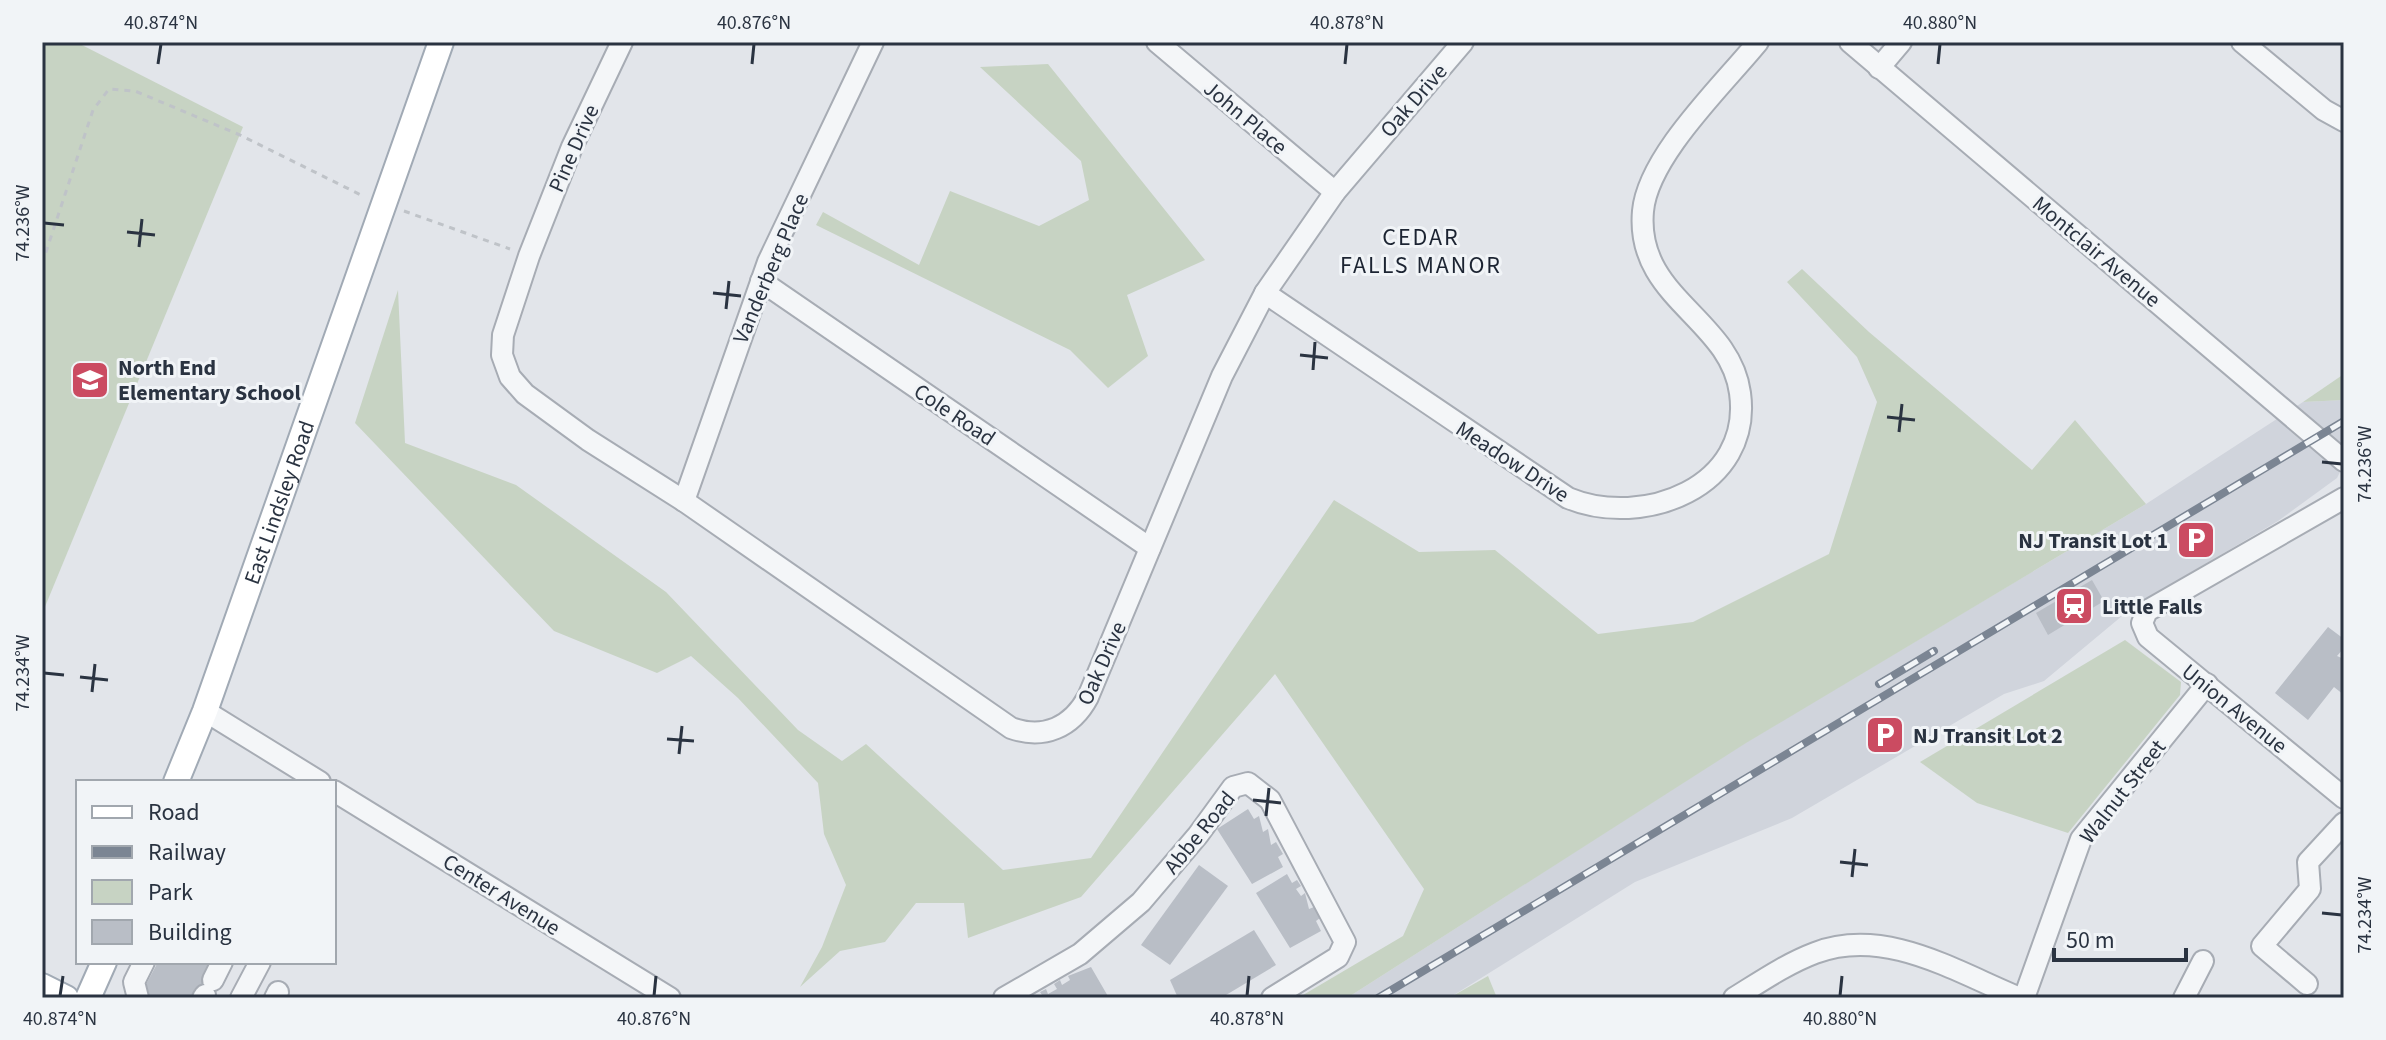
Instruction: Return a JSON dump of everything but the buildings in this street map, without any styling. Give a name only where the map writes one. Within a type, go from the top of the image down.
[{"type":"main road","name":"East Lindsley Road","points":[[177,780],[205,711],[441,42]]},
{"type":"main road","points":[[88,998],[103,964]]},
{"type":"main road","points":[[42,986],[66,998]]},
{"type":"street","name":"Pine Drive","points":[[529,256],[567,159],[622,42]]},
{"type":"street","name":"Vanderberg Place","points":[[684,501],[761,281],[873,42]]},
{"type":"street","name":"Oak Drive","points":[[529,256],[503,335],[502,355],[510,377],[525,394],[1011,728],[1033,733],[1066,724],[1083,707],[1222,376],[1265,293],[1335,192],[1463,42]]},
{"type":"street","name":"Meadow Drive","points":[[1265,293],[1568,498],[1619,511],[1672,501],[1703,481],[1727,453],[1738,426],[1740,396],[1734,371],[1722,349],[1655,272],[1644,240],[1643,209],[1650,181],[1664,157],[1758,42]]},
{"type":"street","name":"Montclair Avenue","points":[[1850,42],[2344,461]]},
{"type":"street","points":[[1879,68],[1901,42]]},
{"type":"street","points":[[2242,42],[2324,110],[2344,121]]},
{"type":"street","name":"John Place","points":[[1164,44],[1335,192]]},
{"type":"street","name":"Cole Road","points":[[761,281],[1150,548]]},
{"type":"street","name":"Union Avenue","points":[[2344,498],[2147,611],[2142,623],[2148,637],[2344,798]]},
{"type":"street","name":"Walnut Street","points":[[2022,998],[2081,839],[2207,684]]},
{"type":"street","points":[[205,711],[317,780]]},
{"type":"street","name":"Abbe Road","points":[[1004,998],[1080,954],[1141,902],[1198,835],[1233,787],[1248,783],[1270,800],[1345,942],[1338,957],[1272,998]]},
{"type":"street","name":"Center Avenue","points":[[336,792],[670,998]]},
{"type":"street","points":[[2307,984],[2262,946],[2310,889],[2308,862],[2344,823]]},
{"type":"street","points":[[1734,998],[1816,952],[1838,946],[1872,943],[1901,950],[2022,998]]},
{"type":"street","points":[[2184,998],[2203,961]]},
{"type":"street","points":[[138,998],[134,982],[143,964]]},
{"type":"street","points":[[241,998],[259,964]]},
{"type":"path","points":[[42,264],[93,110],[109,89],[135,91],[161,101],[240,135],[383,204],[529,256]]},
{"type":"shaded area","points":[[2344,400],[2344,464],[2337,478],[2278,521],[2134,606],[2044,681],[2004,694],[1792,818],[1635,882],[1449,998],[1347,998],[1745,743],[2146,504],[2303,402]]},
{"type":"green space","name":"North End Elementary School","points":[[42,42],[76,42],[243,127],[42,614]]},
{"type":"green space","points":[[1048,64],[1205,260],[1127,295],[1148,356],[1108,388],[1070,350],[816,225],[823,212],[919,265],[950,191],[1039,226],[1089,200],[1081,161],[980,67]]},
{"type":"green space","points":[[1802,269],[1869,332],[2032,470],[2075,420],[2146,504],[1746,743],[1347,998],[1298,998],[1403,936],[1424,889],[1275,674],[1081,897],[968,938],[964,903],[916,903],[885,942],[840,951],[800,987],[822,947],[846,885],[824,834],[818,783],[738,698],[691,656],[657,673],[554,631],[355,423],[398,290],[405,443],[516,485],[666,592],[798,730],[842,761],[866,744],[1003,870],[1091,858],[1334,500],[1419,552],[1495,550],[1598,634],[1693,622],[1829,554],[1877,402],[1857,357],[1787,282]]},
{"type":"green space","points":[[2344,374],[2344,400],[2303,402]]},
{"type":"green space","points":[[2125,640],[2181,682],[2180,695],[2068,833],[1977,803],[1920,762]]},
{"type":"green space","points":[[1488,976],[1497,998],[1449,998]]},
{"type":"railway","points":[[1378,998],[2344,421]]},
{"type":"railway","points":[[1879,684],[1934,651]]},
{"type":"place","name":"North End Elementary School","points":[[90,380]]},
{"type":"place","name":"NJ Transit Lot 1","points":[[2196,540]]},
{"type":"place","name":"Little Falls","points":[[2074,606]]},
{"type":"place","name":"NJ Transit Lot 2","points":[[1885,735]]},
{"type":"district","name":"CEDAR FALLS MANOR","points":[[1421,251]]}]
